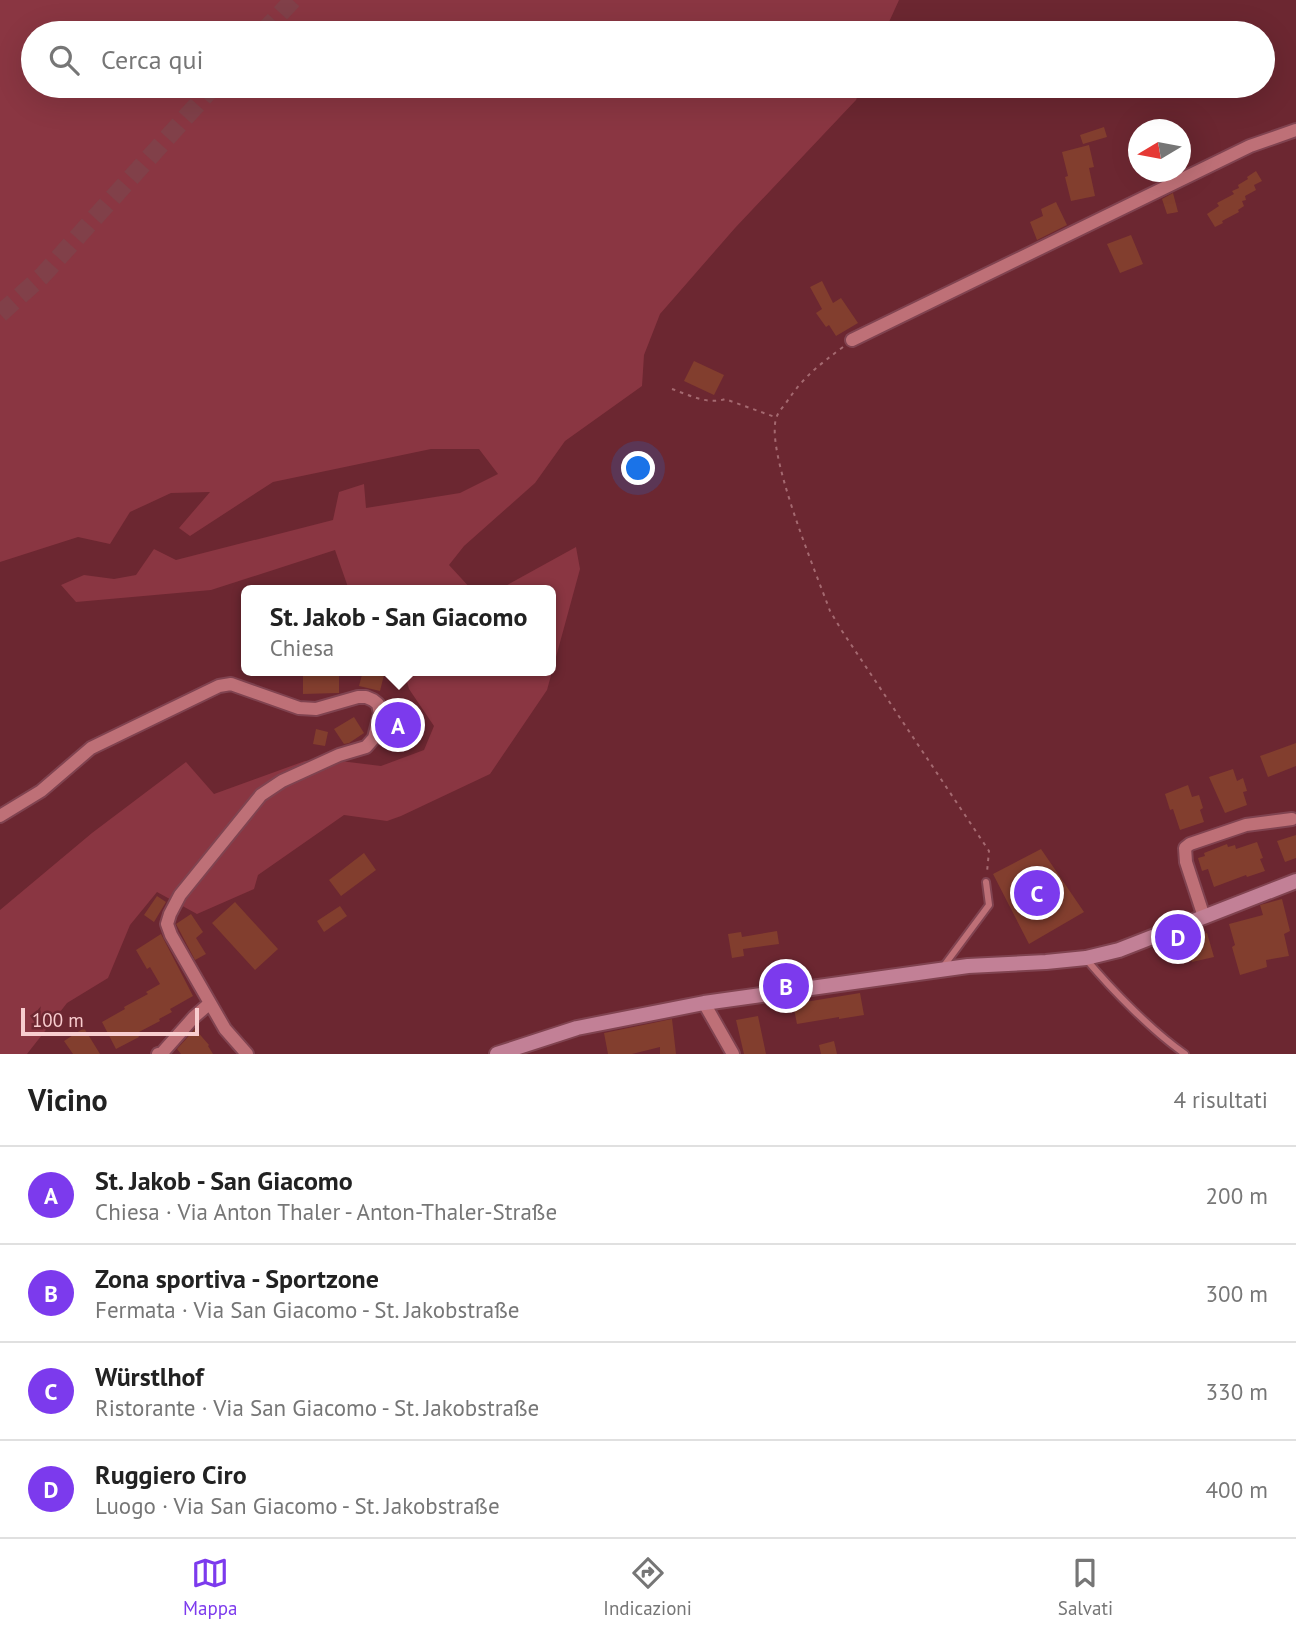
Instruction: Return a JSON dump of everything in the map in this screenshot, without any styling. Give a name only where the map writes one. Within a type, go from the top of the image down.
[{"type":"street","points":[[852,340],[1250,146],[1296,130]]},
{"type":"street","points":[[0,817],[41,791],[90,748],[219,686],[232,684],[309,710],[358,697],[366,697],[378,704],[380,714],[374,738],[366,747],[339,755],[282,781],[261,795],[180,895],[170,914],[167,924],[171,934],[225,1029],[247,1054]]},
{"type":"street","points":[[1204,917],[1186,862],[1185,848],[1246,825],[1292,819]]},
{"type":"street","points":[[496,1054],[577,1028],[704,1003],[942,969],[1086,958],[1119,950],[1296,881]]},
{"type":"street","points":[[158,1054],[210,1003]]},
{"type":"street","points":[[704,1003],[733,1054]]},
{"type":"lane","points":[[942,969],[989,905],[986,882]]},
{"type":"lane","points":[[1086,958],[1154,1028],[1185,1054]]},
{"type":"path","points":[[852,340],[810,372],[776,417],[774,439],[779,465],[830,611],[989,851],[986,882]]},
{"type":"path","points":[[672,389],[708,401],[725,399],[776,417]]},
{"type":"shaded area","points":[[0,0],[899,0],[889,21],[21,21],[21,98],[857,98],[735,228],[660,314],[644,355],[642,386],[565,441],[535,483],[464,546],[449,565],[467,585],[347,585],[335,550],[211,590],[76,602],[61,585],[84,575],[114,579],[136,575],[154,549],[176,560],[333,520],[339,492],[364,484],[366,508],[460,493],[498,474],[479,449],[431,449],[273,482],[190,536],[179,528],[210,492],[171,493],[130,512],[110,544],[78,537],[0,562]]},
{"type":"shaded area","points":[[576,547],[580,569],[556,657],[556,585],[507,585]]},
{"type":"shaded area","points":[[405,676],[551,676],[547,690],[490,774],[387,821],[344,815],[258,875],[254,889],[197,914],[157,892],[130,925],[108,978],[67,1003],[27,1054],[0,1054],[0,910],[92,833],[186,762],[214,794],[305,761],[324,759],[381,766],[424,750],[434,726],[409,689]]},
{"type":"building","points":[[1104,127],[1107,137],[1083,144],[1080,135]]},
{"type":"building","points":[[1089,145],[1094,167],[1089,168],[1095,196],[1071,201],[1062,152]]},
{"type":"building","points":[[1256,171],[1262,181],[1254,185],[1256,190],[1245,196],[1246,200],[1242,201],[1244,206],[1239,212],[1215,227],[1207,214],[1219,206],[1217,203],[1234,194],[1232,191],[1239,188],[1238,185]]},
{"type":"building","points":[[1173,193],[1178,212],[1167,214],[1162,199]]},
{"type":"building","points":[[1056,202],[1067,225],[1037,240],[1030,222],[1043,216],[1041,209]]},
{"type":"building","points":[[1131,235],[1143,264],[1120,273],[1107,244]]},
{"type":"building","points":[[822,281],[833,303],[841,298],[858,323],[836,336],[816,313],[822,309],[810,287]]},
{"type":"building","points":[[694,361],[724,375],[714,395],[684,381]]},
{"type":"building","points":[[303,676],[339,676],[339,693],[303,694]]},
{"type":"building","points":[[362,676],[384,676],[380,691],[359,686]]},
{"type":"building","points":[[394,706],[403,708],[415,734],[396,744],[392,735],[388,737],[385,730],[388,710]]},
{"type":"building","points":[[354,717],[364,733],[344,744],[334,729]]},
{"type":"building","points":[[316,729],[328,732],[325,746],[313,744]]},
{"type":"building","points":[[1296,743],[1296,766],[1268,777],[1260,756]]},
{"type":"building","points":[[1233,769],[1237,781],[1243,778],[1247,805],[1225,813],[1209,777]]},
{"type":"building","points":[[1188,785],[1192,797],[1199,795],[1204,822],[1180,830],[1165,794]]},
{"type":"building","points":[[1296,835],[1296,858],[1285,862],[1277,841]]},
{"type":"building","points":[[1257,842],[1265,871],[1214,887],[1208,869],[1202,871],[1198,858],[1227,844],[1228,847],[1235,845],[1236,849]]},
{"type":"building","points":[[1041,849],[1084,912],[1029,944],[993,874]]},
{"type":"building","points":[[364,853],[376,870],[341,896],[329,880]]},
{"type":"building","points":[[157,896],[166,902],[154,922],[144,915]]},
{"type":"building","points":[[1282,899],[1290,931],[1284,934],[1289,956],[1266,960],[1267,967],[1240,975],[1229,924],[1263,915],[1260,905]]},
{"type":"building","points":[[235,902],[278,949],[255,970],[212,923]]},
{"type":"building","points":[[340,906],[347,916],[324,932],[317,921]]},
{"type":"building","points":[[191,914],[203,932],[196,938],[206,954],[195,960],[176,924]]},
{"type":"building","points":[[777,931],[779,944],[743,949],[744,956],[732,958],[728,934],[741,932],[742,937]]},
{"type":"building","points":[[1207,933],[1214,957],[1192,962],[1185,939]]},
{"type":"building","points":[[161,934],[193,996],[170,1009],[172,1012],[159,1019],[160,1021],[137,1033],[139,1037],[116,1049],[102,1022],[160,984],[136,950]]},
{"type":"building","points":[[860,993],[864,1015],[797,1024],[793,1004]]},
{"type":"building","points":[[758,1016],[766,1054],[744,1054],[736,1020]]},
{"type":"building","points":[[672,1019],[676,1054],[660,1054],[660,1047],[632,1054],[608,1054],[604,1033]]},
{"type":"building","points":[[84,1028],[100,1054],[73,1054],[64,1041]]},
{"type":"building","points":[[195,1029],[213,1054],[181,1054],[177,1049]]},
{"type":"building","points":[[834,1041],[837,1054],[821,1054],[819,1045]]},
{"type":"tunnel","points":[[273,21],[293,0]]},
{"type":"tunnel","points":[[0,314],[42,276],[203,98]]},
{"type":"place","name":"St. Jakob - San Giacomo","points":[[398,725]]},
{"type":"place","name":"Würstlhof","points":[[1037,893]]},
{"type":"place","name":"Ruggiero Ciro","points":[[1178,937]]},
{"type":"place","name":"Zona sportiva - Sportzone","points":[[786,986]]}]
